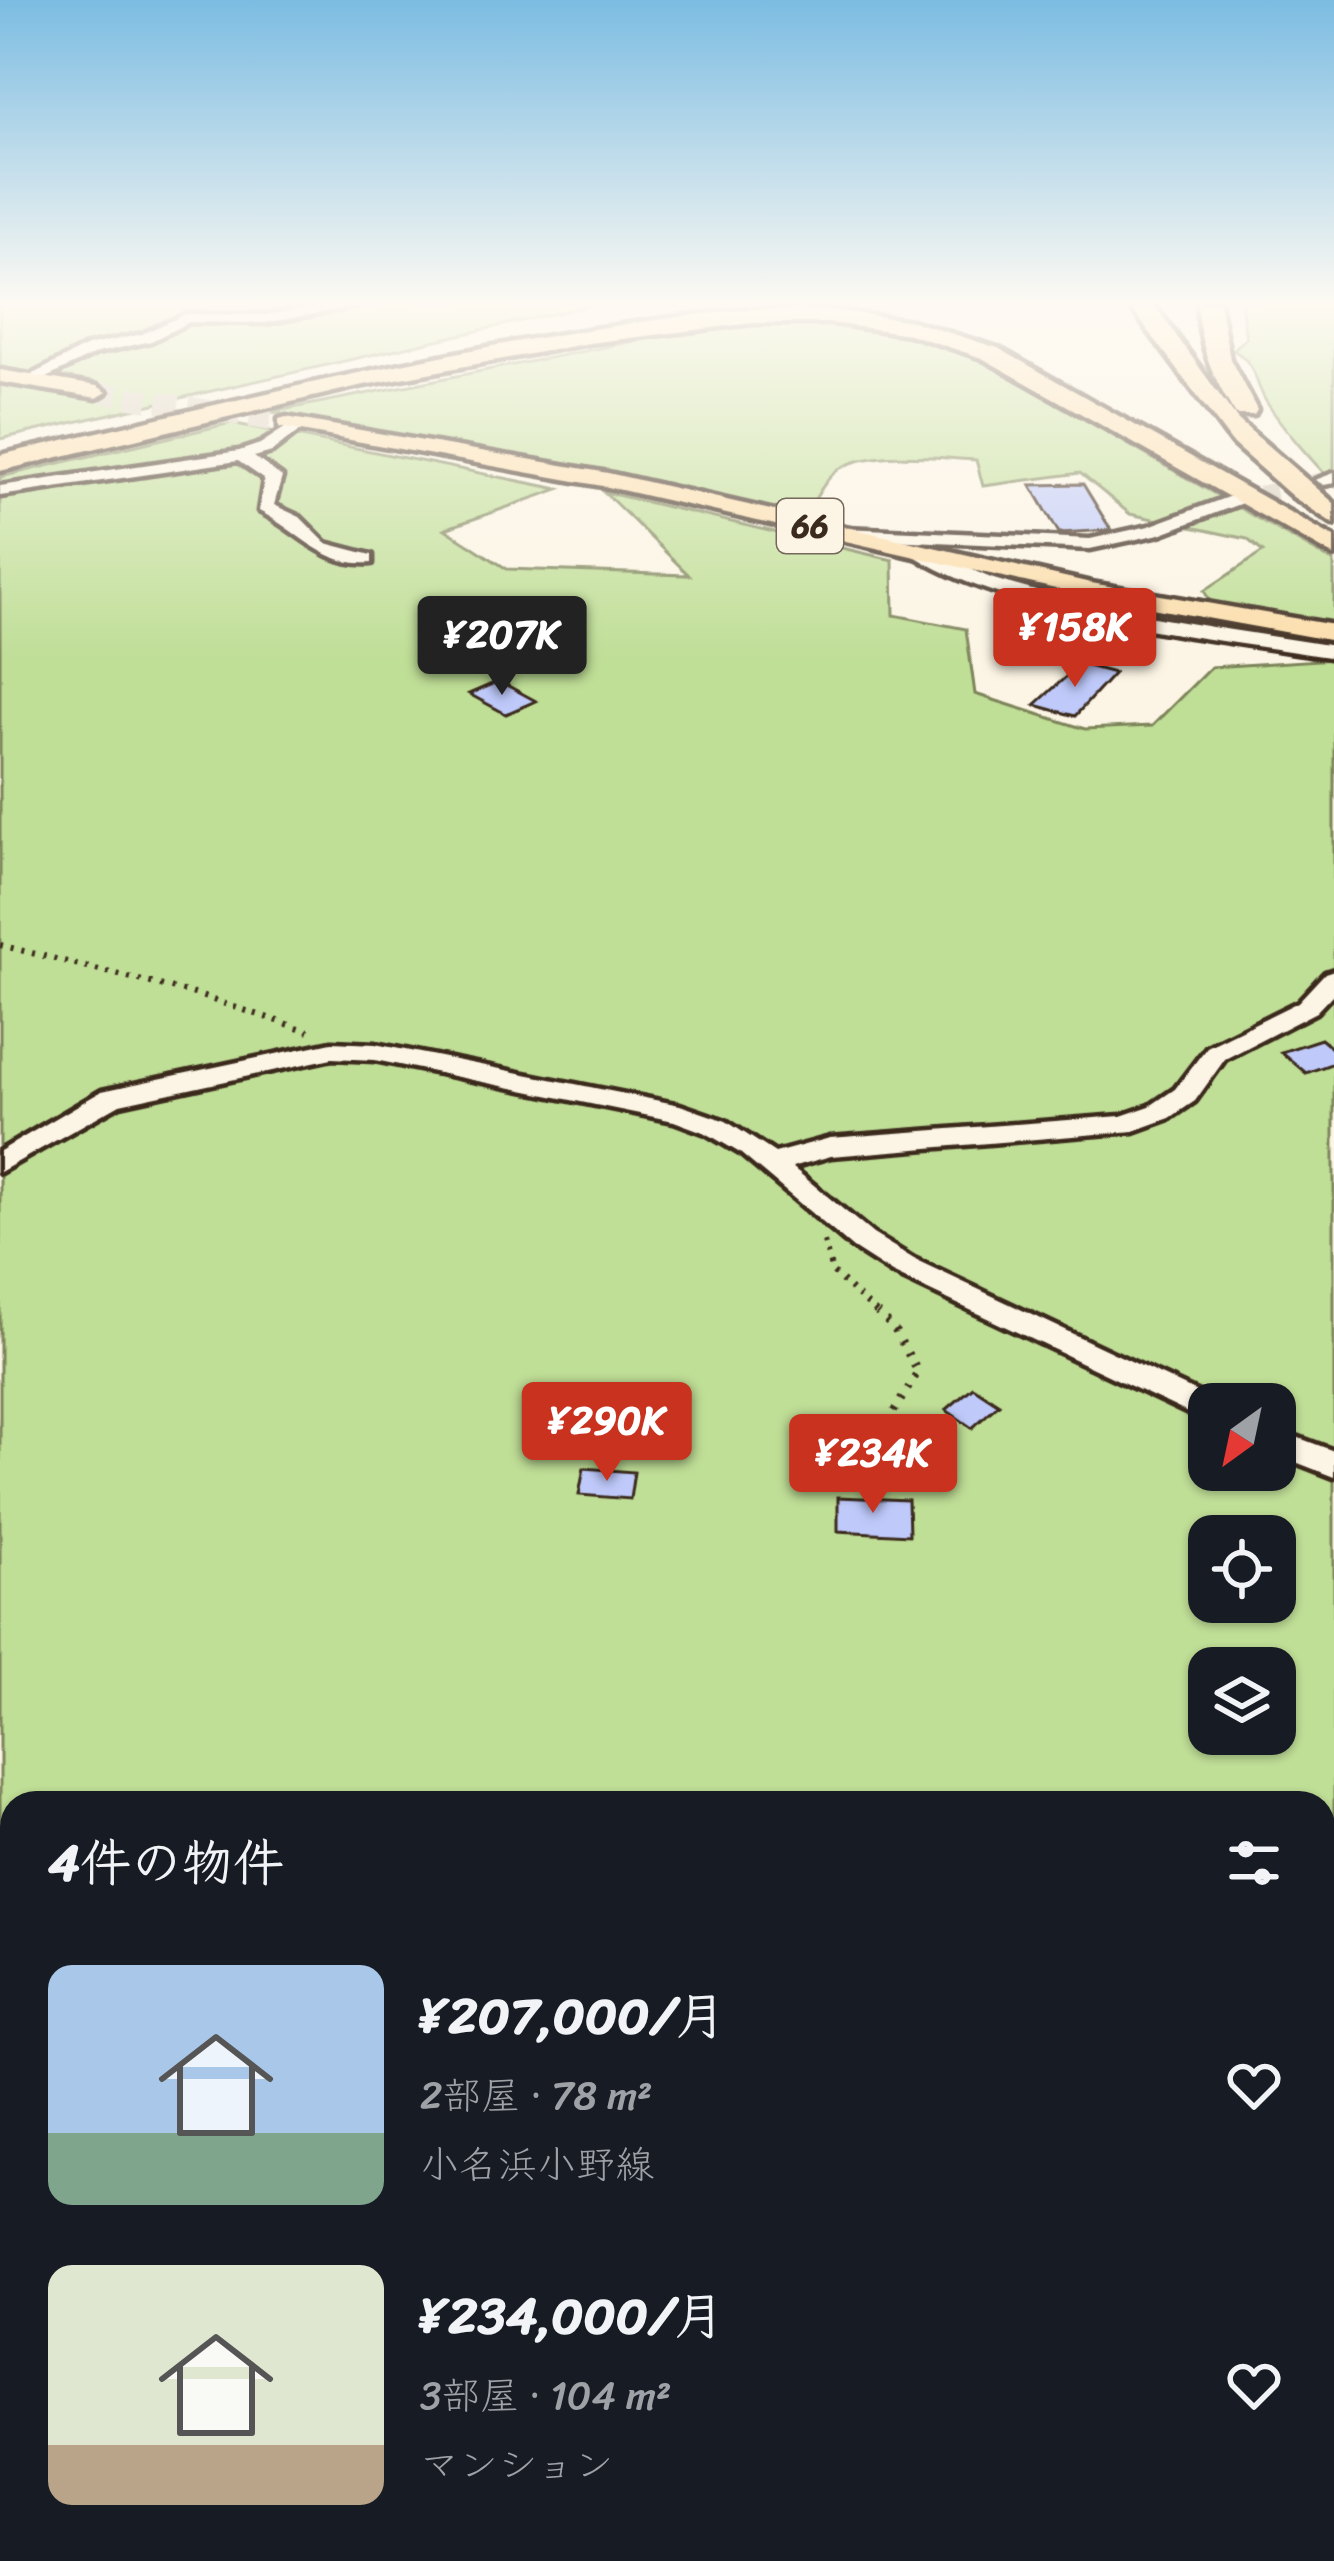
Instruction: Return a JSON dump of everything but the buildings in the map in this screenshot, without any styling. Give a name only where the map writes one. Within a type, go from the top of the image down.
[{"type":"highway","points":[[0,451],[121,422]]},
{"type":"highway","points":[[0,463],[177,422]]},
{"type":"highway","points":[[1111,422],[1334,548]]},
{"type":"highway","points":[[1139,422],[1334,537]]},
{"type":"highway","points":[[1226,422],[1262,458],[1334,516]]},
{"type":"highway","points":[[1255,422],[1283,457],[1331,487]]},
{"type":"main road","name":"66","points":[[292,424],[608,480],[1091,590],[1334,633]]},
{"type":"street","points":[[0,490],[242,456],[266,448],[292,424]]},
{"type":"street","points":[[242,456],[273,477],[266,507],[293,521],[320,547],[365,560]]},
{"type":"street","points":[[844,533],[1090,544],[1154,530],[1236,499]]},
{"type":"street","points":[[919,551],[930,563],[970,578],[1114,613],[1334,652]]},
{"type":"street","points":[[770,1164],[830,1148],[1124,1125],[1160,1112],[1185,1095],[1216,1053],[1307,1006],[1334,978]]},
{"type":"street","points":[[0,1163],[112,1097],[332,1049],[375,1052],[680,1114],[716,1127],[903,1266],[1188,1401]]},
{"type":"street","points":[[1296,1449],[1334,1464]]},
{"type":"path","points":[[0,945],[191,993],[314,1032]]},
{"type":"path","points":[[812,1198],[832,1272],[893,1327],[918,1372],[860,1467]]},
{"type":"green space","points":[[0,422],[77,422],[0,439]]},
{"type":"green space","points":[[326,422],[1088,422],[1334,562],[1334,625],[1212,604],[1204,591],[1263,552],[1247,539],[1130,514],[1080,473],[983,486],[976,460],[874,458],[838,470],[805,518]]},
{"type":"green space","points":[[1281,422],[1334,422],[1334,484],[1308,455]]},
{"type":"green space","points":[[231,423],[559,489],[445,529],[507,569],[689,575],[604,492],[893,560],[894,615],[966,629],[975,694],[1085,729],[1152,726],[1211,667],[1334,659],[1334,1791],[0,1791],[0,477]]},
{"type":"tunnel","points":[[277,422],[286,423]]},
{"type":"tunnel","points":[[1236,499],[1324,480]]}]
